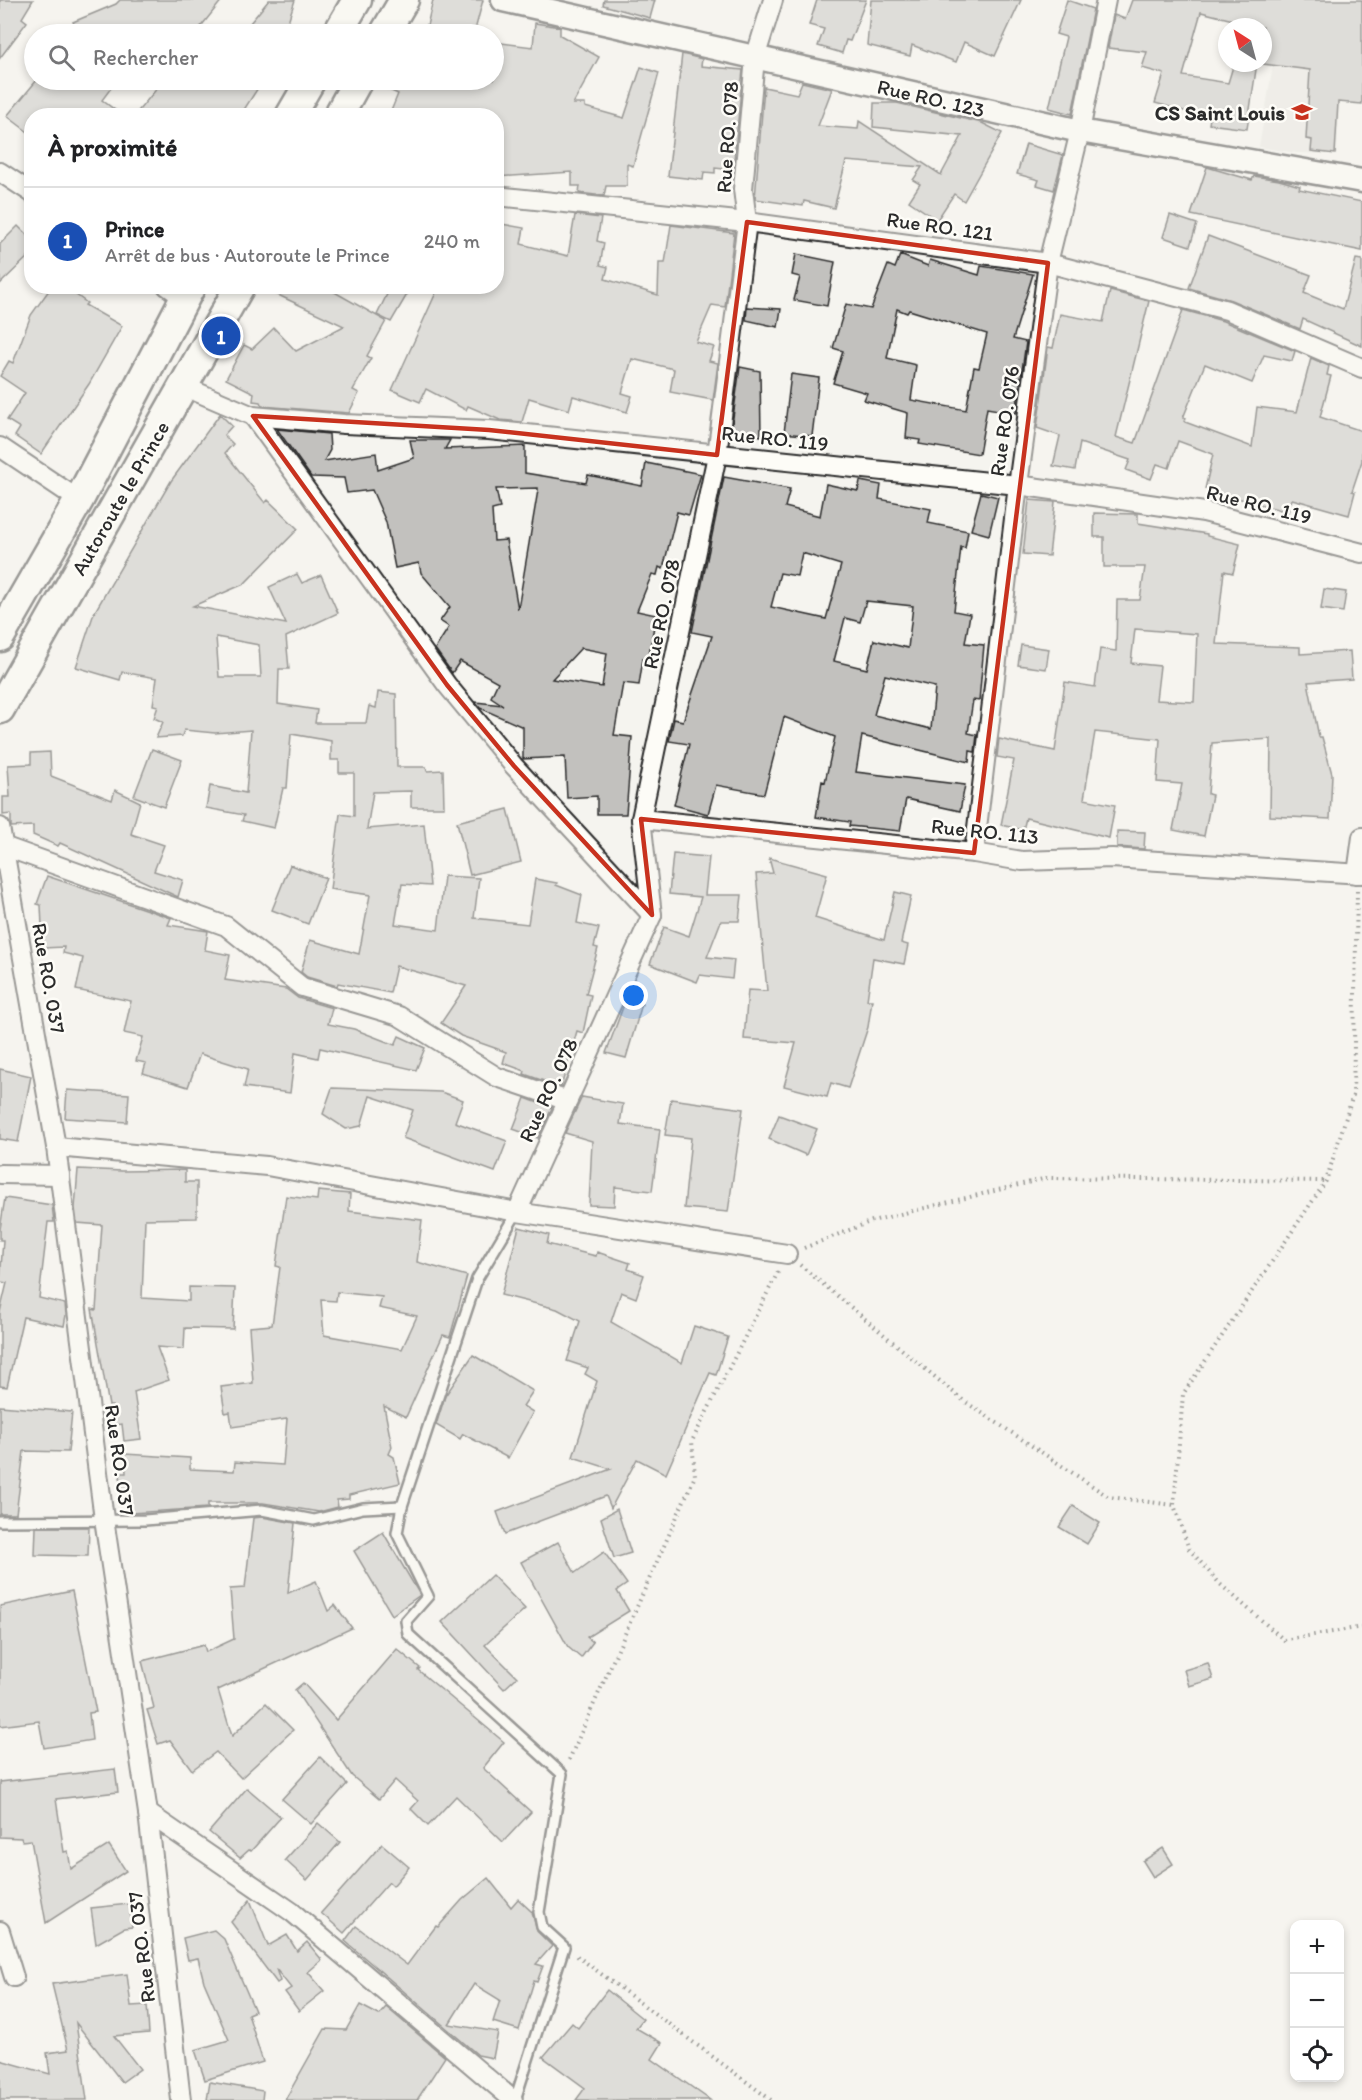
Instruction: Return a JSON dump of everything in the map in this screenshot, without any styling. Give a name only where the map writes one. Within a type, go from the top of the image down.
[{"type":"main road","points":[[343,24],[357,0]]},
{"type":"main road","points":[[390,24],[404,0]]},
{"type":"main road","points":[[295,108],[305,90]]},
{"type":"main road","points":[[342,108],[352,90]]},
{"type":"main road","name":"Autoroute le Prince","points":[[0,638],[79,500],[179,294]]},
{"type":"main road","name":"Autoroute le Prince","points":[[0,709],[235,294]]},
{"type":"street","name":"Rue RO. 123","points":[[503,0],[1080,131],[1362,181]]},
{"type":"street","name":"Rue RO. 078","points":[[517,1212],[652,915],[641,819],[717,455],[747,222],[743,189],[755,58],[773,0]]},
{"type":"street","name":"Rue RO. 076","points":[[974,853],[1018,485],[1048,263],[1080,131],[1106,0]]},
{"type":"street","points":[[0,172],[24,188]]},
{"type":"street","name":"Rue RO. 121","points":[[504,197],[747,222],[1048,263],[1227,310],[1362,368]]},
{"type":"street","name":"Rue RO. 119","points":[[183,386],[253,416],[344,424],[489,430],[1018,485],[1204,512],[1362,553]]},
{"type":"street","points":[[253,416],[447,685],[514,766],[652,915]]},
{"type":"street","points":[[0,447],[79,500]]},
{"type":"street","name":"Rue RO. 113","points":[[641,819],[974,853],[1022,861],[1112,858],[1360,874]]},
{"type":"street","name":"Rue RO. 037","points":[[0,827],[60,1175],[104,1519],[148,1813],[181,2100]]},
{"type":"street","points":[[1360,874],[1362,837]]},
{"type":"street","points":[[3,846],[226,926],[302,987],[399,1016],[497,1077],[568,1101]]},
{"type":"street","points":[[56,1147],[267,1166],[517,1212],[787,1254]]},
{"type":"street","points":[[0,1174],[60,1175]]},
{"type":"street","points":[[148,1813],[292,1912],[514,2100]]},
{"type":"street","points":[[0,1931],[14,1977]]},
{"type":"lane","points":[[514,2100],[564,1947],[542,1927],[539,1912],[562,1774],[408,1634],[406,1621],[428,1596],[397,1533],[402,1506],[477,1279],[517,1212]]},
{"type":"lane","points":[[0,1521],[145,1520],[262,1510],[314,1520],[363,1508],[402,1506]]},
{"type":"path","points":[[1360,874],[1353,1095],[1326,1181],[1183,1394],[1174,1504],[1189,1549],[1220,1584],[1284,1640],[1362,1627]]},
{"type":"path","points":[[562,1774],[695,1476],[692,1441],[787,1254],[872,1221],[1047,1178],[1326,1181]]},
{"type":"path","points":[[787,1254],[964,1401],[1109,1497],[1174,1504]]},
{"type":"path","points":[[564,1947],[771,2100]]},
{"type":"highlighted area","points":[[747,222],[1048,263],[974,853],[641,819],[652,915],[514,766],[447,685],[253,416],[489,430],[717,455]]},
{"type":"shaded area","name":"CS Saint Louis","points":[[1279,31],[1341,77],[1337,154],[1297,153],[1259,147]]},
{"type":"building","points":[[0,0],[33,0],[22,18],[27,22],[0,58]]},
{"type":"building","points":[[120,0],[222,0],[203,24],[74,24],[73,22],[116,4]]},
{"type":"building","points":[[269,0],[295,0],[287,24],[249,24]]},
{"type":"building","points":[[433,0],[483,0],[477,24],[427,24]]},
{"type":"building","points":[[604,0],[655,0],[650,18],[603,5]]},
{"type":"building","points":[[817,0],[866,0],[850,41],[846,40],[842,53],[818,46],[824,29],[809,25]]},
{"type":"building","points":[[871,0],[1021,0],[995,56],[964,42],[956,62],[912,45],[910,56],[867,45]]},
{"type":"building","points":[[1067,0],[1093,9],[1072,114],[1049,108],[1066,37],[1056,34]]},
{"type":"building","points":[[1132,0],[1362,0],[1362,104],[1338,102],[1335,154],[1311,151],[1312,140],[1306,139],[1310,70],[1272,65],[1272,18],[1225,18],[1201,12],[1183,76],[1228,83],[1231,72],[1256,72],[1247,129],[1209,124],[1210,118],[1155,103],[1164,74],[1142,68],[1147,52],[1108,48],[1114,15],[1125,19]]},
{"type":"building","points":[[535,23],[560,27],[560,35],[599,57],[573,104],[585,104],[585,107],[624,118],[641,67],[659,73],[633,166],[627,164],[627,186],[606,186],[604,196],[579,193],[580,186],[572,186],[572,172],[504,176],[504,108],[392,108],[398,94],[389,90],[504,90],[504,43],[533,47]]},
{"type":"building","points":[[682,54],[702,59],[701,66],[743,70],[733,170],[715,168],[715,173],[704,172],[703,180],[668,176]]},
{"type":"building","points":[[802,82],[832,89],[818,126],[858,129],[859,121],[941,175],[962,136],[873,127],[874,103],[897,103],[982,123],[1002,133],[964,201],[954,194],[937,220],[909,201],[920,184],[913,180],[922,167],[846,161],[834,208],[804,201],[803,206],[755,199],[764,87],[797,94]]},
{"type":"building","points":[[29,90],[110,90],[102,100],[112,108],[24,108],[24,129],[7,116]]},
{"type":"building","points":[[156,90],[257,90],[245,108],[141,108]]},
{"type":"building","points":[[1026,144],[1063,155],[1054,190],[1037,185],[1039,180],[1017,174]]},
{"type":"building","points":[[1207,167],[1252,180],[1254,176],[1279,180],[1300,186],[1299,189],[1362,202],[1362,251],[1191,215]]},
{"type":"building","points":[[575,215],[601,218],[597,241],[604,243],[600,265],[608,267],[605,279],[658,295],[659,263],[665,263],[671,225],[734,233],[725,307],[712,305],[696,342],[714,347],[709,361],[718,363],[713,400],[670,392],[674,369],[632,359],[622,393],[632,396],[627,412],[573,396],[569,410],[529,398],[522,422],[500,420],[468,406],[466,410],[426,389],[420,402],[392,390],[435,294],[504,294],[504,224],[524,228],[521,244],[568,256]]},
{"type":"building","points":[[1170,215],[1197,224],[1190,246],[1163,237]]},
{"type":"building","points":[[18,226],[24,232],[24,261],[0,284],[0,244]]},
{"type":"building","points":[[1208,236],[1311,275],[1304,293],[1343,309],[1356,259],[1362,260],[1362,346],[1303,319],[1300,329],[1231,300],[1189,288]]},
{"type":"building","points":[[796,254],[835,262],[827,306],[794,300],[800,277],[792,275]]},
{"type":"building","points":[[900,255],[928,266],[930,260],[979,275],[981,266],[1033,274],[1013,339],[1026,342],[1016,413],[987,408],[979,454],[919,444],[920,440],[906,438],[908,413],[864,400],[867,393],[833,383],[843,351],[833,348],[846,304],[871,309],[888,265],[895,268]],"holes":[[[897,309],[907,313],[909,310],[987,334],[979,368],[974,367],[966,410],[911,400],[916,365],[887,358]]]},
{"type":"building","points":[[1110,291],[1149,301],[1116,437],[1135,443],[1183,310],[1223,321],[1295,351],[1292,361],[1264,355],[1252,383],[1205,364],[1183,418],[1186,418],[1185,422],[1252,447],[1257,407],[1297,412],[1311,358],[1329,366],[1327,375],[1331,376],[1320,417],[1362,431],[1362,461],[1352,491],[1355,492],[1349,515],[1292,499],[1288,512],[1205,489],[1213,454],[1178,441],[1169,468],[1157,464],[1151,479],[1126,470],[1130,460],[1080,443],[1075,470],[1053,466],[1060,436],[1037,428],[1048,347],[1053,348],[1060,314],[1103,322]]},
{"type":"building","points":[[46,294],[75,294],[87,303],[85,305],[122,326],[89,384],[41,454],[15,436],[20,428],[7,420],[25,393],[0,376],[9,361],[13,363],[31,315]]},
{"type":"building","points":[[276,294],[338,294],[386,321],[367,356],[371,358],[353,390],[359,393],[349,413],[262,406],[260,402],[253,401],[254,393],[226,379],[244,345],[252,349],[274,328],[296,351],[344,326]]},
{"type":"building","points":[[387,294],[407,294],[391,322],[377,315]]},
{"type":"building","points":[[747,307],[781,309],[778,327],[746,320]]},
{"type":"building","points":[[740,367],[760,371],[761,436],[731,432]]},
{"type":"building","points":[[791,374],[819,378],[812,436],[784,433]]},
{"type":"building","points":[[220,414],[232,426],[224,435],[233,444],[225,453],[265,503],[268,500],[298,529],[244,584],[193,606],[286,624],[269,587],[297,574],[302,583],[321,575],[338,613],[286,637],[289,669],[279,669],[278,704],[317,710],[315,723],[366,723],[369,706],[376,708],[378,692],[396,694],[397,767],[426,767],[427,771],[443,770],[444,807],[411,807],[411,791],[373,792],[367,829],[424,824],[430,886],[402,884],[395,924],[438,930],[444,876],[479,878],[474,918],[528,924],[535,879],[557,883],[556,885],[582,895],[577,923],[599,928],[594,947],[598,948],[586,994],[591,995],[583,1033],[577,1031],[561,1087],[524,1074],[525,1071],[503,1063],[506,1052],[461,1036],[441,1023],[466,986],[396,966],[390,993],[338,983],[337,986],[307,977],[301,972],[310,940],[359,954],[370,895],[330,889],[340,814],[354,816],[354,773],[339,773],[339,760],[331,760],[331,741],[291,734],[287,788],[283,788],[274,828],[242,821],[244,815],[206,808],[210,786],[246,793],[251,730],[215,733],[184,730],[182,736],[156,738],[163,722],[154,718],[158,706],[153,705],[157,678],[122,672],[120,680],[76,667],[94,613],[171,481]],"holes":[[[216,637],[259,645],[261,677],[219,677]]]},
{"type":"building","points":[[277,429],[329,434],[330,450],[324,461],[376,453],[378,470],[414,458],[410,440],[450,440],[445,449],[525,446],[525,473],[586,483],[588,475],[642,486],[646,463],[701,474],[689,515],[677,512],[663,569],[659,567],[657,575],[652,574],[637,611],[656,615],[648,660],[643,659],[639,685],[623,683],[614,735],[632,737],[626,814],[597,814],[597,796],[567,798],[565,757],[523,759],[523,727],[480,708],[475,702],[503,705],[491,697],[498,682],[460,661],[452,673],[435,649],[449,627],[440,621],[450,607],[421,573],[419,563],[395,568],[386,522],[372,490],[347,493],[344,478],[311,477]],"holes":[[[538,488],[538,490],[518,609],[506,540],[494,541],[492,510],[500,508],[496,489]],[[581,648],[607,653],[602,687],[552,679]]]},
{"type":"building","points":[[724,477],[790,489],[785,507],[820,516],[826,484],[858,491],[860,481],[881,485],[879,499],[931,509],[928,523],[968,531],[965,548],[961,547],[954,611],[970,614],[965,643],[984,645],[979,701],[973,700],[968,733],[977,735],[975,752],[970,751],[969,762],[862,736],[856,772],[965,785],[960,811],[906,799],[900,831],[849,826],[850,822],[816,817],[822,781],[825,782],[835,737],[784,717],[764,794],[716,785],[708,814],[674,805],[689,744],[669,741],[674,719],[683,721],[712,636],[692,632]],"holes":[[[802,553],[841,565],[826,619],[771,607],[780,573],[797,576]],[[866,601],[913,606],[908,648],[874,640],[867,669],[834,661],[845,618],[860,622]],[[885,675],[935,687],[931,729],[874,715]]]},
{"type":"building","points":[[981,493],[998,497],[989,535],[971,530]]},
{"type":"building","points":[[1029,500],[1055,502],[1049,556],[1023,554]]},
{"type":"building","points":[[1094,513],[1138,514],[1138,523],[1207,534],[1207,536],[1240,544],[1233,573],[1224,571],[1216,644],[1300,647],[1300,654],[1350,651],[1352,679],[1308,682],[1319,737],[1322,737],[1332,774],[1330,819],[1270,816],[1271,739],[1212,743],[1208,794],[1212,795],[1204,836],[1173,830],[1182,784],[1157,782],[1160,739],[1095,732],[1084,799],[1115,805],[1109,838],[1026,818],[1023,830],[1001,825],[1014,760],[997,757],[999,739],[1055,751],[1065,682],[1095,687],[1100,649],[1116,651],[1117,600],[1140,600],[1145,567],[1104,567],[1104,537],[1094,537]],"holes":[[[1135,629],[1197,634],[1194,702],[1156,700],[1160,666],[1131,663]]]},
{"type":"building","points":[[1324,589],[1346,592],[1343,612],[1321,609]]},
{"type":"building","points":[[1021,645],[1049,649],[1046,669],[1018,665]]},
{"type":"building","points":[[152,749],[182,760],[164,807],[134,796]]},
{"type":"building","points":[[50,752],[51,776],[112,800],[115,790],[140,802],[131,834],[164,845],[154,871],[183,880],[178,897],[60,843],[58,846],[33,835],[33,826],[11,827],[11,814],[3,815],[3,797],[10,797],[8,765],[31,764],[31,753]]},
{"type":"building","points":[[508,809],[521,862],[470,875],[457,822]]},
{"type":"building","points":[[1117,831],[1145,832],[1144,849],[1117,847]]},
{"type":"building","points":[[673,854],[709,857],[705,895],[742,895],[739,921],[721,921],[707,957],[734,960],[732,979],[700,975],[697,982],[650,964],[664,927],[689,936],[701,897],[669,894]]},
{"type":"building","points":[[769,858],[827,874],[815,918],[884,940],[895,892],[911,896],[901,943],[908,945],[904,964],[873,958],[867,1000],[872,1000],[868,1027],[848,1088],[831,1083],[827,1097],[784,1086],[796,1043],[744,1039],[748,990],[767,991],[756,874],[773,873]]},
{"type":"building","points":[[290,865],[326,878],[308,924],[272,910]]},
{"type":"building","points":[[47,876],[171,918],[168,925],[208,931],[205,950],[230,955],[225,980],[286,989],[298,998],[332,1008],[328,1024],[354,1029],[395,1045],[399,1036],[425,1048],[416,1070],[320,1048],[318,1058],[295,1053],[290,1093],[244,1087],[248,1069],[200,1054],[188,1087],[143,1073],[146,1063],[136,1061],[143,1037],[124,1033],[131,1001],[76,990],[83,958],[63,953],[64,947],[43,948],[41,905],[37,904]]},
{"type":"building","points":[[626,999],[642,1004],[626,1058],[606,1053]]},
{"type":"building","points":[[0,1069],[31,1076],[18,1142],[0,1139]]},
{"type":"building","points":[[332,1088],[441,1092],[463,1100],[455,1122],[507,1141],[495,1172],[403,1138],[413,1110],[370,1096],[361,1126],[346,1129],[323,1114]]},
{"type":"building","points":[[67,1090],[129,1094],[127,1122],[65,1118]]},
{"type":"building","points":[[582,1097],[623,1104],[620,1124],[660,1129],[652,1191],[615,1187],[614,1206],[589,1205],[592,1141],[565,1133]]},
{"type":"building","points":[[525,1098],[552,1108],[538,1138],[513,1129]]},
{"type":"building","points":[[671,1099],[743,1109],[728,1212],[684,1208],[691,1138],[665,1135]]},
{"type":"building","points":[[779,1115],[817,1129],[806,1155],[769,1139]]},
{"type":"building","points":[[78,1169],[185,1170],[185,1182],[197,1182],[197,1218],[145,1219],[142,1298],[189,1301],[189,1287],[235,1288],[233,1329],[185,1328],[184,1349],[157,1347],[169,1380],[134,1392],[141,1439],[124,1441],[122,1424],[115,1425],[112,1406],[109,1406],[92,1309],[96,1310],[102,1225],[77,1223],[75,1208]]},
{"type":"building","points":[[318,1191],[350,1194],[349,1211],[422,1220],[417,1262],[467,1276],[450,1337],[443,1335],[406,1417],[384,1406],[392,1447],[389,1454],[394,1457],[400,1483],[349,1495],[349,1499],[337,1500],[338,1507],[319,1512],[263,1503],[208,1503],[208,1508],[131,1513],[127,1490],[121,1491],[120,1473],[126,1473],[125,1454],[190,1458],[190,1469],[234,1471],[235,1462],[283,1465],[287,1419],[232,1427],[230,1412],[225,1413],[221,1387],[253,1383],[249,1327],[272,1325],[280,1267],[276,1266],[286,1196],[317,1200]],"holes":[[[337,1292],[382,1297],[379,1308],[417,1316],[402,1349],[324,1335],[321,1300],[336,1301]]]},
{"type":"building","points":[[5,1198],[52,1205],[54,1222],[48,1222],[39,1298],[65,1304],[66,1315],[64,1326],[23,1317],[7,1387],[0,1386],[0,1312],[7,1283],[0,1282],[3,1240],[0,1240],[0,1229]]},
{"type":"building","points":[[519,1227],[549,1235],[547,1244],[596,1256],[597,1252],[630,1263],[628,1269],[644,1275],[636,1298],[621,1292],[611,1322],[682,1363],[694,1326],[728,1337],[716,1375],[710,1373],[666,1474],[637,1459],[611,1508],[606,1496],[505,1534],[497,1512],[611,1469],[573,1457],[597,1381],[585,1374],[588,1368],[567,1361],[580,1321],[557,1309],[501,1295]]},
{"type":"building","points":[[473,1355],[533,1391],[523,1406],[533,1412],[508,1458],[463,1434],[460,1439],[436,1425],[445,1396]]},
{"type":"building","points":[[0,1406],[72,1412],[68,1452],[24,1451],[16,1514],[0,1514]]},
{"type":"building","points":[[1073,1506],[1100,1523],[1087,1544],[1059,1527]]},
{"type":"building","points":[[617,1509],[631,1553],[614,1558],[601,1518]]},
{"type":"building","points":[[262,1517],[295,1523],[288,1593],[316,1581],[328,1611],[335,1605],[352,1628],[218,1690],[232,1736],[266,1703],[293,1730],[241,1778],[216,1752],[192,1770],[170,1740],[158,1744],[147,1710],[154,1708],[142,1661],[204,1645],[206,1652],[234,1639],[230,1589],[245,1588],[253,1518]]},
{"type":"building","points":[[36,1527],[89,1527],[88,1556],[35,1555]]},
{"type":"building","points":[[383,1532],[420,1595],[392,1615],[354,1551]]},
{"type":"building","points":[[558,1542],[575,1573],[604,1552],[627,1584],[617,1591],[629,1611],[587,1637],[593,1642],[581,1658],[568,1647],[521,1562]]},
{"type":"building","points":[[492,1575],[525,1609],[485,1645],[517,1677],[504,1689],[442,1622]]},
{"type":"building","points":[[72,1591],[96,1712],[89,1713],[92,1740],[44,1748],[39,1721],[0,1726],[0,1606]]},
{"type":"building","points":[[397,1649],[420,1668],[418,1670],[504,1742],[483,1768],[531,1812],[503,1842],[456,1796],[428,1826],[411,1809],[418,1801],[395,1780],[379,1799],[352,1776],[295,1690],[303,1683],[336,1720]]},
{"type":"building","points":[[1208,1663],[1213,1679],[1189,1686],[1184,1670]]},
{"type":"building","points":[[320,1757],[347,1784],[311,1824],[282,1799]]},
{"type":"building","points":[[115,1769],[118,1792],[56,1799],[64,1852],[68,1851],[71,1869],[109,1845],[126,1871],[46,1923],[31,1840],[22,1841],[21,1838],[0,1837],[0,1782]]},
{"type":"building","points":[[247,1788],[281,1817],[251,1851],[249,1850],[240,1858],[209,1832]]},
{"type":"building","points":[[318,1823],[340,1842],[307,1880],[285,1860]]},
{"type":"building","points":[[382,1844],[409,1867],[393,1886],[389,1882],[344,1933],[321,1913]]},
{"type":"building","points":[[1163,1848],[1173,1864],[1153,1877],[1143,1861]]},
{"type":"building","points":[[488,1878],[511,1907],[518,1899],[532,1912],[537,1931],[552,1946],[536,1964],[543,1966],[537,1982],[534,1981],[519,2030],[493,2022],[500,2000],[474,1984],[449,2024],[498,2032],[493,2058],[478,2055],[345,1941],[356,1926],[407,1965],[436,1926],[438,1927],[462,1900]]},
{"type":"building","points":[[250,1900],[268,1946],[287,1935],[297,1951],[307,1942],[322,1960],[308,1972],[324,1991],[299,2011],[285,1992],[291,1988],[276,1969],[280,1981],[277,1983],[231,1922]]},
{"type":"building","points":[[129,1904],[132,1927],[124,1928],[96,1944],[91,1908]]},
{"type":"building","points":[[214,1930],[224,1939],[255,2011],[248,2014],[263,2062],[205,2080],[195,2050],[229,2040],[204,1982],[198,1958],[188,1960],[183,1938]]},
{"type":"building","points":[[127,1974],[131,2006],[147,2005],[149,2033],[114,2036],[140,2069],[122,2082],[76,2023],[87,2100],[0,2100],[0,2060],[50,2074],[47,2053],[68,2050],[52,1984]]},
{"type":"building","points":[[607,1990],[643,2019],[636,2028],[662,2043],[652,2059],[710,2100],[576,2100],[585,2088],[543,2057],[572,2023],[578,2028]]},
{"type":"building","points":[[360,2005],[379,2015],[386,2007],[445,2057],[417,2100],[285,2100],[325,2029],[346,2030]]},
{"type":"building","points":[[210,2082],[263,2091],[262,2100],[207,2100]]},
{"type":"place","name":"CS Saint Louis","points":[[1302,112]]},
{"type":"place","name":"Prince","points":[[221,336]]}]
